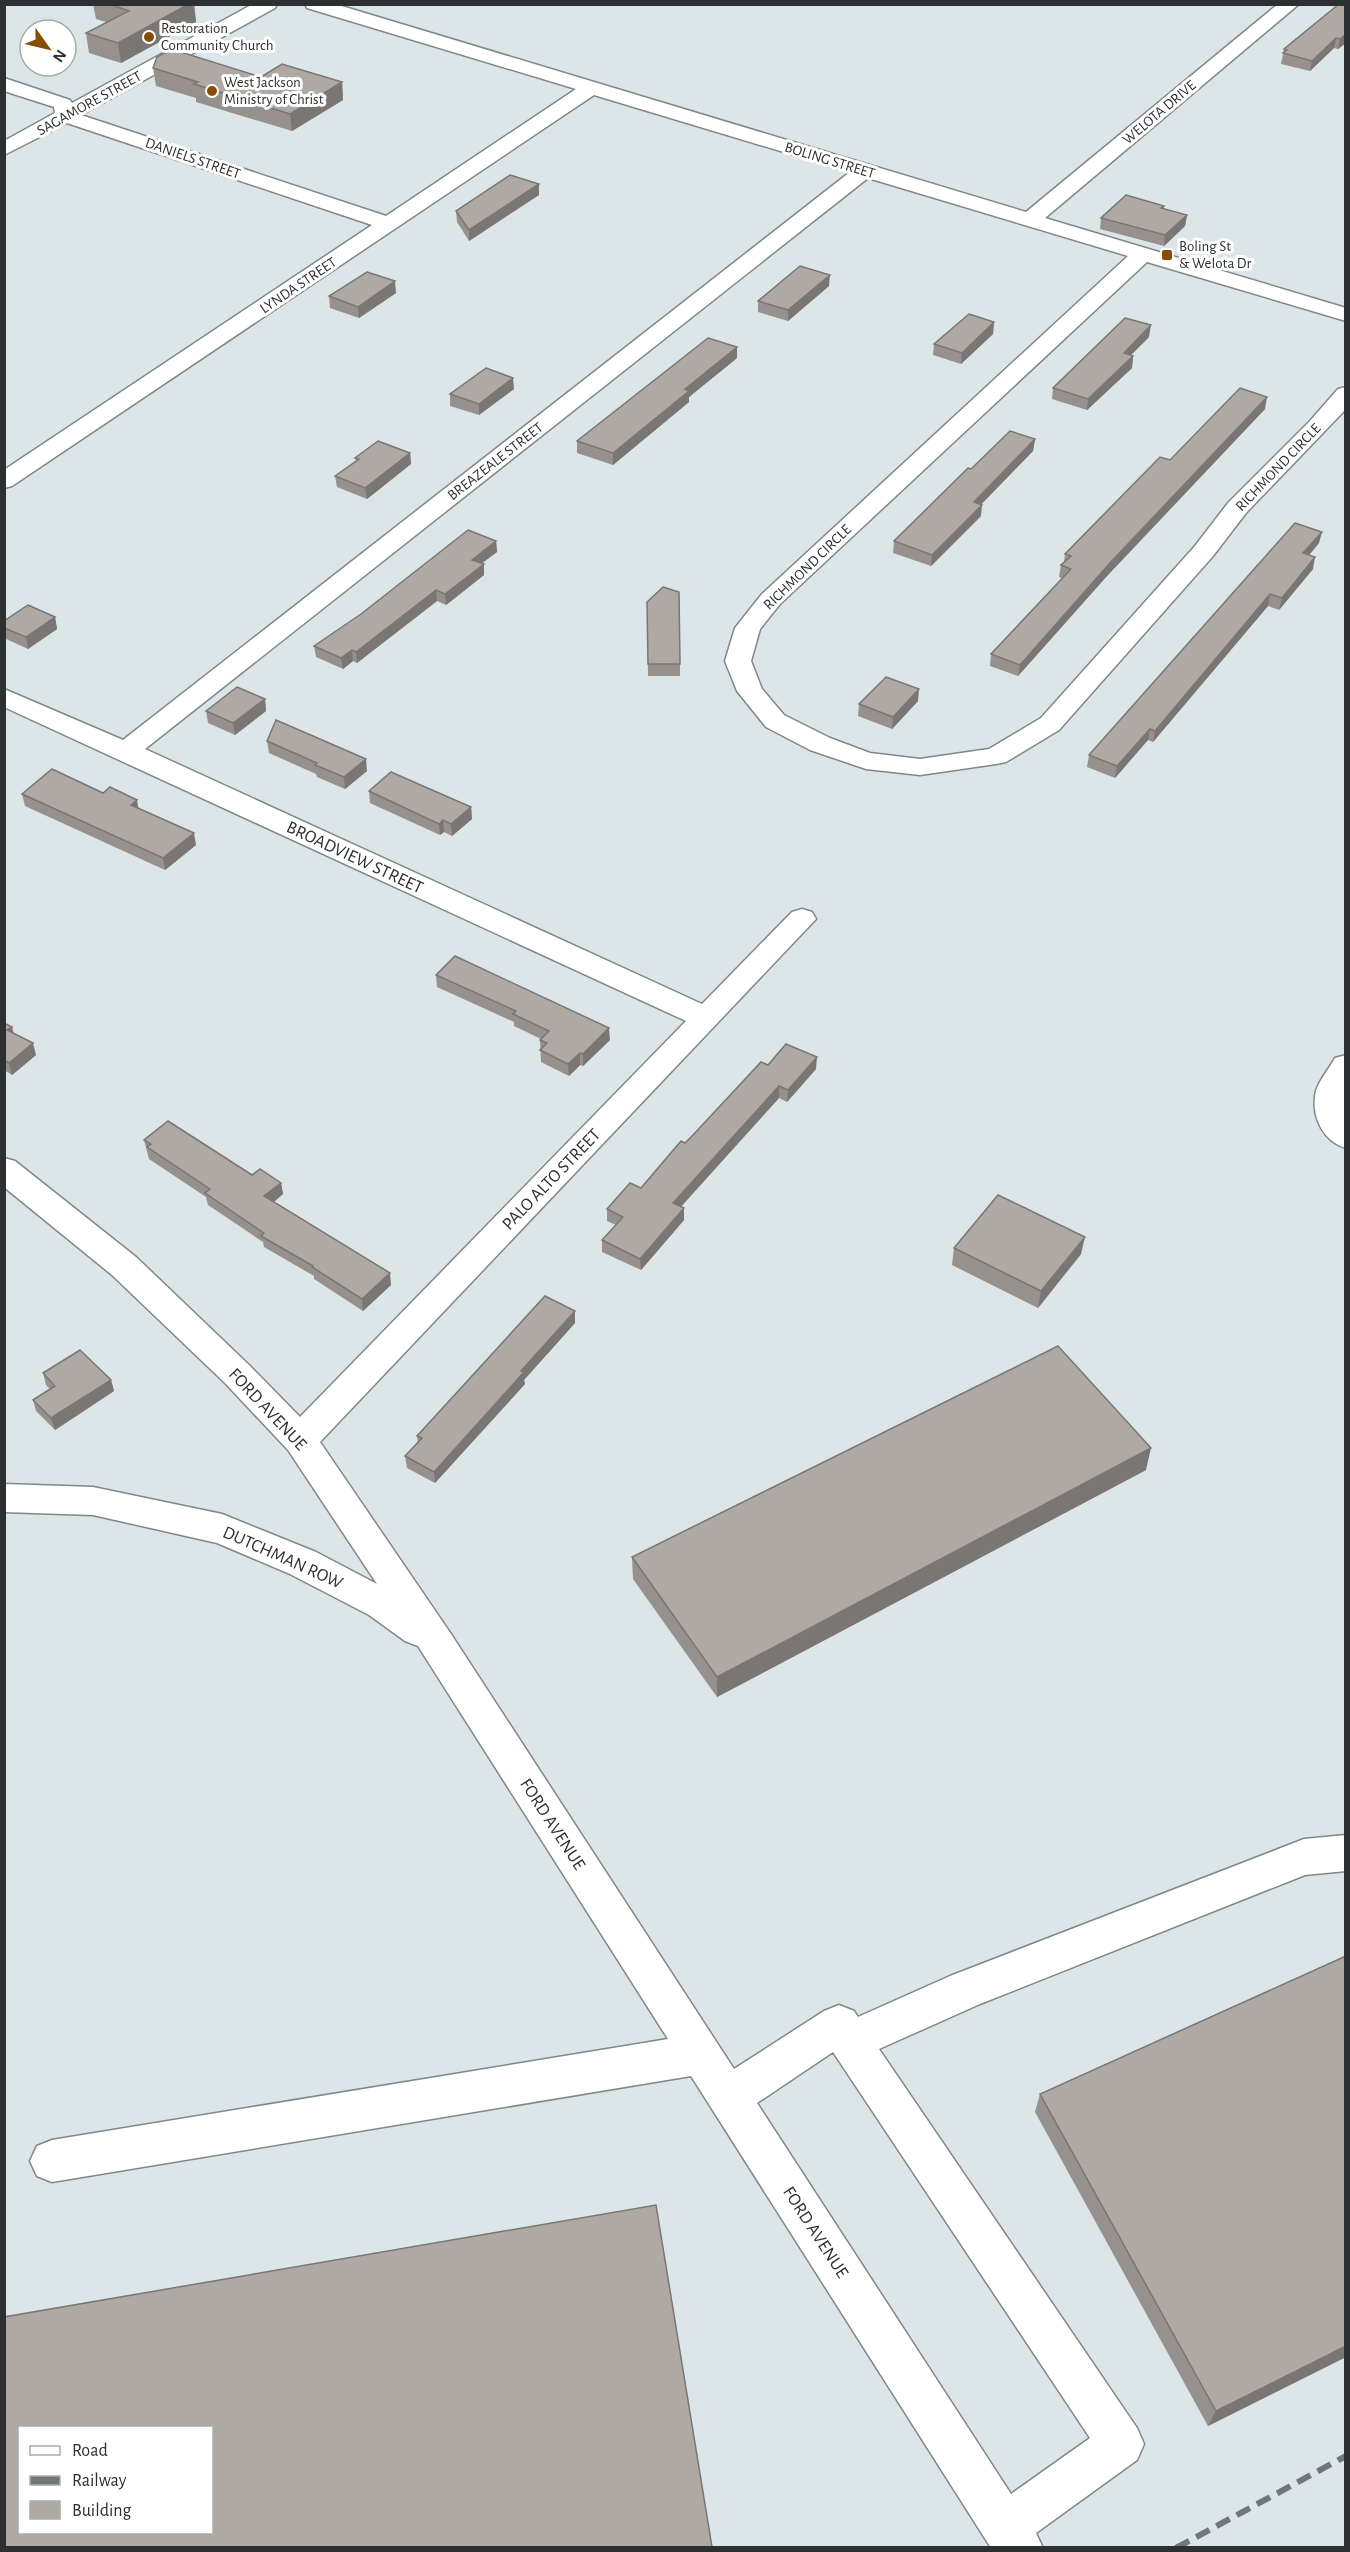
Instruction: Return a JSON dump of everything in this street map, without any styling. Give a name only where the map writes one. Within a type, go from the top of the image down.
[{"type":"street","name":"SAGAMORE STREET","points":[[4,149],[268,4]]},
{"type":"street","name":"BOLING STREET","points":[[314,4],[1346,315]]},
{"type":"street","name":"WELOTA DRIVE","points":[[1029,220],[1290,4]]},
{"type":"street","name":"DANIELS STREET","points":[[4,84],[63,104],[66,116],[389,224]]},
{"type":"street","name":"LYNDA STREET","points":[[4,481],[591,88]]},
{"type":"street","name":"BREAZEALE STREET","points":[[126,751],[864,171]]},
{"type":"street","name":"RICHMOND CIRCLE","points":[[1143,254],[771,599],[758,615],[748,628],[738,661],[750,691],[775,721],[820,744],[866,761],[920,767],[996,756],[1050,724],[1204,551],[1237,508],[1317,427],[1346,394]]},
{"type":"street","name":"BROADVIEW STREET","points":[[4,697],[705,1018]]},
{"type":"street","name":"PALO ALTO STREET","points":[[300,1440],[802,919]]},
{"type":"street","points":[[1346,1066],[1330,1094],[1332,1122],[1346,1137]]},
{"type":"street","name":"FORD AVENUE","points":[[4,1169],[124,1266],[237,1374],[300,1440],[438,1646],[1013,2537]]},
{"type":"street","name":"DUTCHMAN ROW","points":[[4,1498],[93,1501],[222,1529],[303,1563],[382,1604],[438,1646]]},
{"type":"street","points":[[850,2041],[965,1990],[1304,1857],[1346,1853]]},
{"type":"street","points":[[728,2097],[839,2025],[1121,2444],[1013,2537]]},
{"type":"street","points":[[52,2161],[701,2054]]},
{"type":"building","points":[[109,4],[189,4],[118,43],[86,33],[129,11]]},
{"type":"building","points":[[1339,4],[1346,4],[1346,34],[1340,39],[1336,38],[1312,61],[1283,53],[1287,50],[1284,49]]},
{"type":"building","points":[[171,49],[261,77],[282,64],[342,82],[290,114],[194,84],[198,82],[153,68],[157,57]]},
{"type":"building","points":[[510,175],[539,184],[469,230],[456,211]]},
{"type":"building","points":[[1126,195],[1187,215],[1165,235],[1101,218]]},
{"type":"building","points":[[800,266],[830,275],[788,310],[758,301]]},
{"type":"building","points":[[367,272],[395,281],[358,307],[329,296]]},
{"type":"building","points":[[969,314],[994,322],[962,353],[934,344]]},
{"type":"building","points":[[1125,318],[1151,325],[1124,353],[1133,356],[1088,399],[1053,388]]},
{"type":"building","points":[[708,338],[737,347],[685,389],[689,391],[613,453],[577,441]]},
{"type":"building","points":[[486,368],[513,378],[479,404],[450,394]]},
{"type":"building","points":[[1240,388],[1267,397],[1109,564],[1020,665],[991,654],[1071,569],[1061,565],[1071,556],[1065,554],[1160,457],[1170,460]]},
{"type":"building","points":[[1010,431],[1035,439],[974,502],[982,505],[932,555],[894,541],[968,468],[971,469]]},
{"type":"building","points":[[378,441],[410,453],[365,488],[335,476],[359,459],[355,458]]},
{"type":"building","points":[[1295,523],[1322,532],[1303,553],[1315,557],[1282,598],[1270,594],[1155,731],[1150,729],[1117,766],[1089,755]]},
{"type":"building","points":[[468,530],[496,541],[472,560],[484,564],[445,594],[436,590],[356,652],[352,650],[341,658],[314,646],[361,614]]},
{"type":"building","points":[[663,587],[679,592],[680,664],[648,664],[647,602]]},
{"type":"building","points":[[28,605],[55,617],[26,637],[4,628],[4,621]]},
{"type":"building","points":[[886,677],[919,689],[893,717],[859,704]]},
{"type":"building","points":[[237,687],[265,699],[233,723],[206,711]]},
{"type":"building","points":[[276,720],[366,759],[344,777],[315,765],[317,763],[267,741]]},
{"type":"building","points":[[52,769],[103,793],[110,787],[137,800],[131,805],[194,833],[163,858],[22,794]]},
{"type":"building","points":[[391,772],[471,807],[451,824],[443,820],[439,824],[369,791]]},
{"type":"building","points":[[455,956],[609,1028],[583,1054],[580,1053],[568,1064],[540,1050],[547,1043],[540,1040],[549,1031],[513,1014],[516,1011],[436,975]]},
{"type":"building","points":[[4,1023],[12,1027],[7,1030],[33,1043],[9,1063],[4,1060]]},
{"type":"building","points":[[786,1044],[817,1057],[788,1090],[779,1086],[673,1203],[684,1208],[640,1259],[602,1240],[623,1217],[607,1209],[630,1183],[641,1188],[681,1141],[685,1143],[761,1062],[768,1065]]},
{"type":"building","points":[[168,1121],[252,1175],[260,1169],[281,1183],[264,1196],[390,1273],[362,1299],[313,1266],[261,1236],[264,1233],[205,1193],[210,1189],[147,1147],[151,1144],[144,1140]]},
{"type":"building","points":[[998,1195],[1085,1237],[1041,1291],[954,1248]]},
{"type":"building","points":[[545,1296],[575,1311],[521,1371],[524,1372],[434,1472],[405,1456],[422,1438],[417,1436]]},
{"type":"building","points":[[1058,1346],[1151,1448],[717,1677],[632,1557]]},
{"type":"building","points":[[80,1350],[111,1380],[51,1418],[33,1400],[55,1386],[43,1373]]},
{"type":"building","points":[[1346,1956],[1346,2346],[1216,2411],[1040,2094]]},
{"type":"building","points":[[656,2205],[712,2547],[4,2547],[4,2317]]},
{"type":"railway","points":[[1176,2548],[1346,2456]]},
{"type":"place","name":"Restoration Community Church","points":[[149,37]]},
{"type":"place","name":"West Jackson Ministry of Christ","points":[[212,91]]},
{"type":"place","name":"Boling St & Welota Dr","points":[[1167,255]]}]
